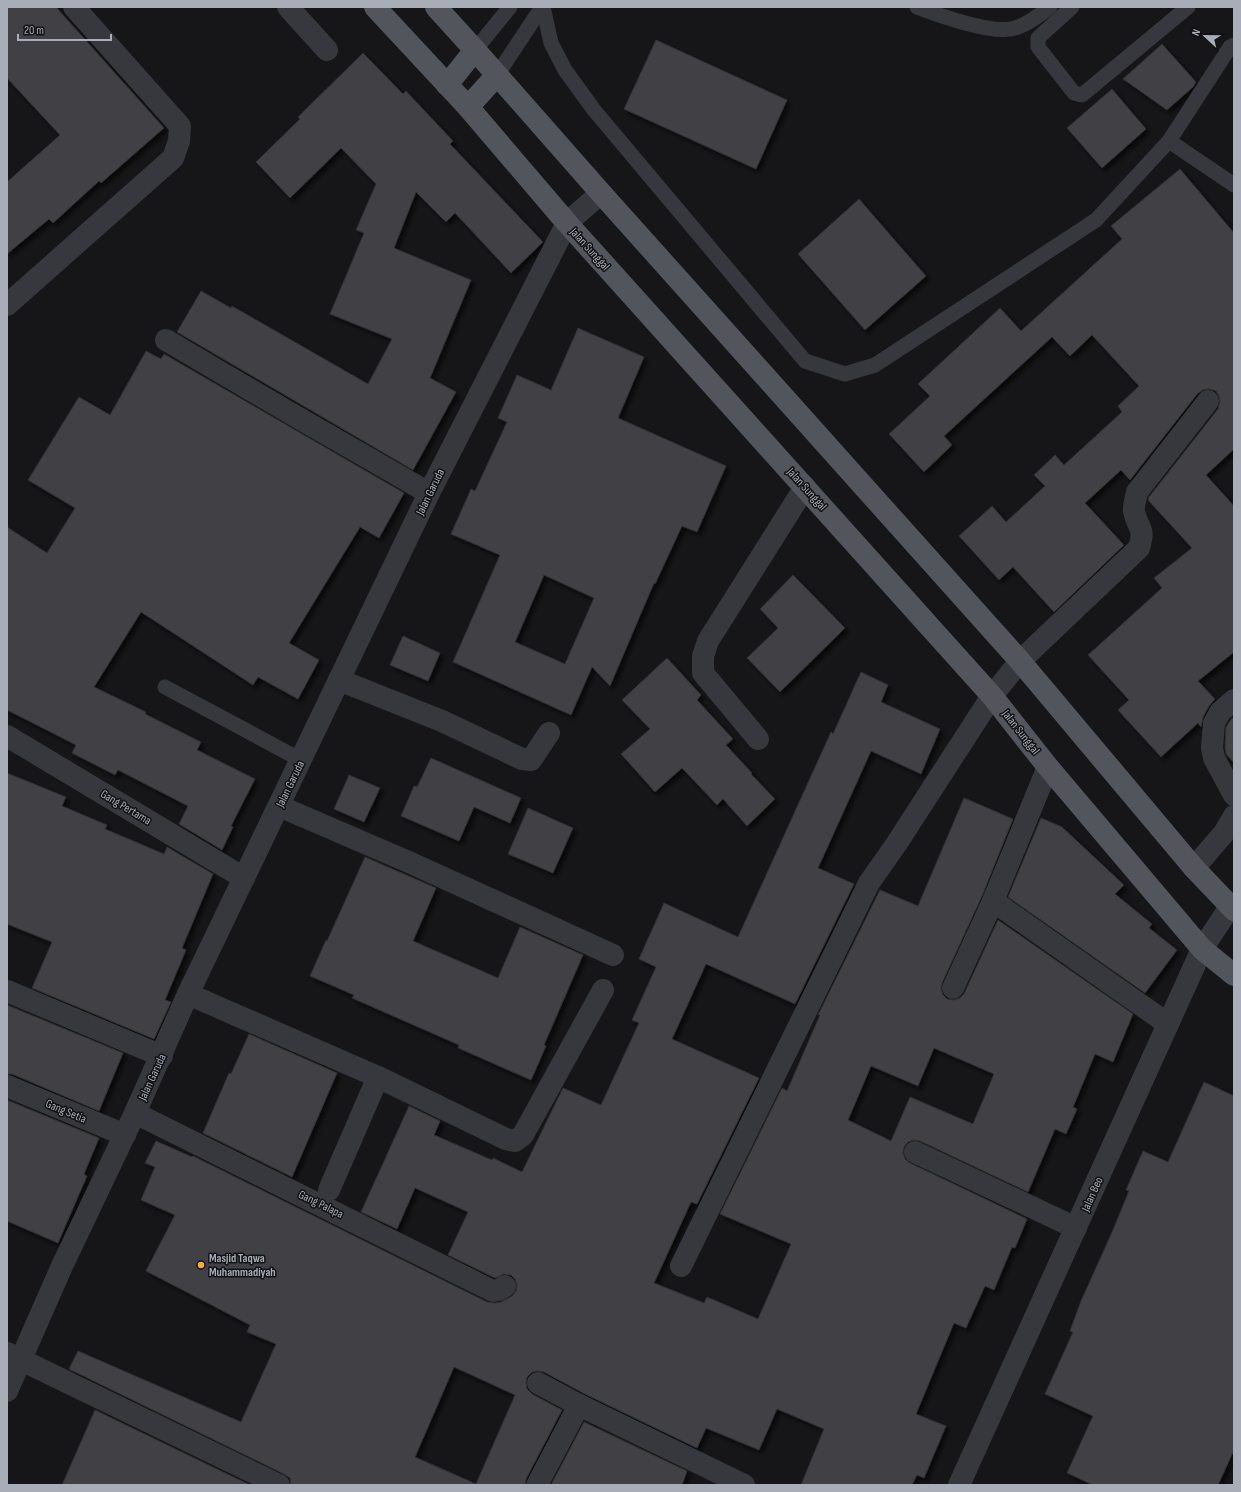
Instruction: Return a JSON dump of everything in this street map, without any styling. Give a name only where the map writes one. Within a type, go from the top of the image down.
[{"type":"main road","name":"Jalan Sunggal","points":[[375,7],[468,107],[567,223],[992,696],[1048,767],[1202,949],[1234,975]]},
{"type":"main road","points":[[436,7],[601,194],[1020,661],[1194,868],[1232,909]]},
{"type":"main road","points":[[446,85],[475,50]]},
{"type":"main road","points":[[468,107],[497,75]]},
{"type":"street","points":[[7,305],[173,158],[179,141],[180,126],[74,7]]},
{"type":"street","points":[[288,7],[327,50]]},
{"type":"street","name":"Jalan Garuda","points":[[7,1391],[14,1356],[62,1266],[125,1135],[162,1056],[188,994],[429,493],[567,223],[601,194]]},
{"type":"street","points":[[166,340],[429,493]]},
{"type":"street","points":[[682,1266],[869,883],[898,843],[992,696],[1020,661],[1139,548],[1142,531],[1134,512],[1134,503],[1138,492],[1208,401]]},
{"type":"street","points":[[758,739],[703,673],[703,656],[708,641],[805,487]]},
{"type":"street","points":[[339,680],[442,721],[522,759],[531,760],[549,733]]},
{"type":"street","points":[[1234,700],[1220,712],[1214,723],[1212,748],[1214,758],[1234,795]]},
{"type":"street","name":"Gang Pertama","points":[[7,736],[244,878]]},
{"type":"street","points":[[953,988],[993,901],[1048,767]]},
{"type":"street","points":[[279,806],[613,955]]},
{"type":"street","points":[[1194,868],[1224,833],[1234,816]]},
{"type":"street","points":[[993,901],[1168,1024]]},
{"type":"street","name":"Jalan Beo","points":[[959,1485],[1202,949],[1232,909]]},
{"type":"street","points":[[188,994],[378,1077],[506,1139],[515,1141],[523,1136],[603,990]]},
{"type":"street","points":[[7,991],[162,1056]]},
{"type":"street","points":[[329,1190],[378,1077]]},
{"type":"street","name":"Gang Setia","points":[[7,1086],[125,1135]]},
{"type":"street","name":"Gang Palapa","points":[[135,1113],[493,1291],[499,1290],[505,1286]]},
{"type":"street","points":[[915,1152],[1076,1228]]},
{"type":"street","points":[[14,1356],[279,1485]]},
{"type":"street","points":[[538,1383],[579,1405],[744,1485]]},
{"type":"street","points":[[537,1485],[579,1405]]},
{"type":"lane","points":[[475,50],[510,7]]},
{"type":"lane","points":[[497,75],[542,7]]},
{"type":"lane","points":[[542,7],[550,43],[565,70],[594,110],[804,361],[845,374],[875,365],[1096,220],[1169,141],[1230,47],[1234,45]]},
{"type":"lane","points":[[917,7],[934,14],[993,30],[1009,30],[1021,26],[1050,7]]},
{"type":"lane","points":[[1072,7],[1038,38],[1038,47],[1074,93],[1082,95],[1188,7]]},
{"type":"lane","points":[[1169,141],[1234,185]]},
{"type":"lane","points":[[165,687],[301,760]]},
{"type":"building","points":[[7,7],[56,7],[164,128],[101,183],[99,181],[53,223],[49,219],[7,254],[7,182],[60,135],[7,78]]},
{"type":"building","points":[[656,40],[787,100],[756,169],[624,109]]},
{"type":"building","points":[[1162,44],[1196,82],[1193,87],[1167,110],[1123,79]]},
{"type":"building","points":[[363,53],[403,94],[406,91],[453,141],[450,144],[543,242],[511,273],[455,213],[446,222],[416,192],[394,248],[471,280],[430,378],[456,392],[413,470],[177,332],[201,291],[231,308],[232,306],[368,384],[392,339],[330,314],[364,233],[356,230],[376,184],[341,148],[290,198],[256,162],[300,119],[298,117]]},
{"type":"building","points":[[1112,89],[1146,129],[1102,168],[1067,128]]},
{"type":"building","points":[[1180,169],[1234,233],[1234,449],[1206,475],[1234,506],[1234,652],[1198,681],[1215,699],[1203,717],[1201,727],[1198,723],[1161,757],[1118,710],[1129,700],[1088,655],[1162,588],[1154,578],[1192,548],[1148,500],[1218,409],[1220,402],[1216,391],[1209,389],[1198,393],[1130,480],[1121,470],[1085,503],[1124,545],[1054,612],[1013,567],[999,580],[959,536],[992,506],[1006,522],[1045,486],[1034,475],[1055,455],[1064,465],[1122,412],[1118,406],[1139,386],[1092,335],[1070,356],[1052,337],[944,436],[952,445],[924,472],[889,434],[930,396],[918,384],[1000,308],[1021,331],[1122,239],[1111,226]]},
{"type":"building","points":[[859,199],[926,276],[865,330],[798,254]]},
{"type":"building","points":[[578,328],[644,357],[618,418],[726,466],[697,532],[682,526],[655,584],[654,583],[610,686],[592,667],[571,715],[453,662],[500,555],[451,534],[471,489],[475,491],[507,422],[498,418],[517,375],[551,390]],"holes":[[[544,575],[594,598],[565,664],[515,642]]]},
{"type":"building","points":[[146,351],[161,359],[164,354],[404,493],[379,538],[360,527],[289,643],[319,660],[298,699],[258,677],[253,685],[141,612],[94,687],[146,712],[145,714],[201,742],[197,750],[255,779],[231,826],[233,827],[222,850],[179,824],[188,806],[118,770],[115,775],[72,753],[76,745],[7,710],[7,527],[47,553],[75,508],[28,480],[79,397],[110,415]]},
{"type":"building","points":[[793,575],[845,628],[780,692],[747,658],[778,628],[760,609]]},
{"type":"building","points":[[403,636],[440,653],[428,681],[390,665]]},
{"type":"building","points":[[667,658],[701,695],[697,700],[733,739],[726,745],[775,799],[747,826],[723,799],[717,805],[682,768],[655,792],[621,754],[650,729],[622,700]]},
{"type":"building","points":[[861,672],[888,685],[881,702],[940,729],[921,774],[871,751],[818,868],[854,884],[795,1004],[706,964],[672,1039],[759,1078],[697,1204],[691,1202],[654,1283],[704,1303],[707,1297],[758,1319],[791,1244],[720,1214],[782,1088],[787,1091],[820,1015],[818,1015],[880,890],[918,906],[964,798],[1013,819],[982,896],[942,983],[941,989],[943,995],[947,999],[954,1000],[960,998],[964,994],[998,920],[1133,1014],[1113,1062],[1095,1054],[1073,1107],[1077,1109],[1066,1134],[1055,1129],[1028,1192],[920,1141],[914,1140],[908,1142],[904,1147],[903,1153],[905,1159],[910,1163],[1027,1219],[1015,1248],[1012,1247],[994,1290],[985,1286],[966,1328],[954,1323],[916,1414],[946,1426],[924,1478],[917,1475],[912,1485],[801,1485],[824,1429],[777,1409],[759,1450],[706,1428],[697,1448],[585,1394],[544,1372],[538,1371],[532,1372],[527,1377],[527,1389],[532,1394],[562,1410],[526,1479],[525,1485],[291,1485],[290,1478],[284,1474],[69,1369],[78,1351],[241,1422],[276,1344],[247,1332],[250,1325],[146,1271],[175,1215],[141,1200],[155,1167],[145,1163],[156,1141],[192,1157],[193,1156],[487,1302],[501,1302],[512,1296],[516,1291],[517,1285],[515,1279],[511,1275],[504,1274],[495,1278],[448,1255],[468,1212],[415,1188],[397,1229],[361,1212],[409,1106],[440,1121],[434,1135],[492,1160],[493,1158],[522,1172],[563,1088],[601,1105],[639,1023],[632,1020],[656,967],[639,959],[664,903],[738,937],[831,732],[833,734]],"holes":[[[934,1048],[994,1074],[973,1124],[910,1097],[891,1141],[848,1120],[871,1066],[918,1086]],[[454,1367],[515,1395],[476,1484],[415,1457]]]},
{"type":"building","points":[[1232,718],[1234,720],[1234,763],[1226,754],[1225,747],[1226,727]]},
{"type":"building","points":[[431,758],[521,798],[510,823],[474,807],[459,841],[401,816],[414,786],[417,787]]},
{"type":"building","points":[[7,773],[66,797],[62,806],[107,825],[105,829],[164,854],[167,847],[213,874],[182,948],[186,950],[165,1000],[171,1002],[154,1039],[32,988],[52,942],[7,924]]},
{"type":"building","points":[[349,775],[380,788],[364,822],[334,809]]},
{"type":"building","points":[[528,808],[573,828],[553,873],[508,854]]},
{"type":"building","points":[[1041,818],[1062,827],[1124,885],[1115,894],[1152,924],[1149,928],[1177,950],[1145,993],[1008,897]]},
{"type":"building","points":[[365,857],[436,888],[413,941],[498,978],[520,927],[583,955],[544,1045],[546,1046],[531,1080],[458,1048],[459,1045],[352,998],[354,995],[310,976]]},
{"type":"building","points":[[7,1005],[123,1053],[99,1111],[12,1074],[7,1074]]},
{"type":"building","points":[[249,1034],[337,1073],[292,1177],[203,1133],[229,1073],[231,1074]]},
{"type":"building","points":[[1204,1082],[1234,1096],[1234,1450],[1218,1485],[1093,1485],[1067,1473],[1093,1416],[1045,1394],[1073,1332],[1070,1331],[1081,1301],[1113,1230],[1129,1191],[1126,1190],[1143,1151],[1168,1162]]},
{"type":"building","points":[[7,1100],[99,1138],[84,1174],[87,1176],[58,1243],[7,1221]]},
{"type":"building","points":[[95,1410],[250,1485],[62,1485]]},
{"type":"building","points":[[584,1422],[687,1471],[682,1485],[551,1485]]},
{"type":"place","name":"Masjid Taqwa Muhammadiyah","points":[[201,1265]]}]
